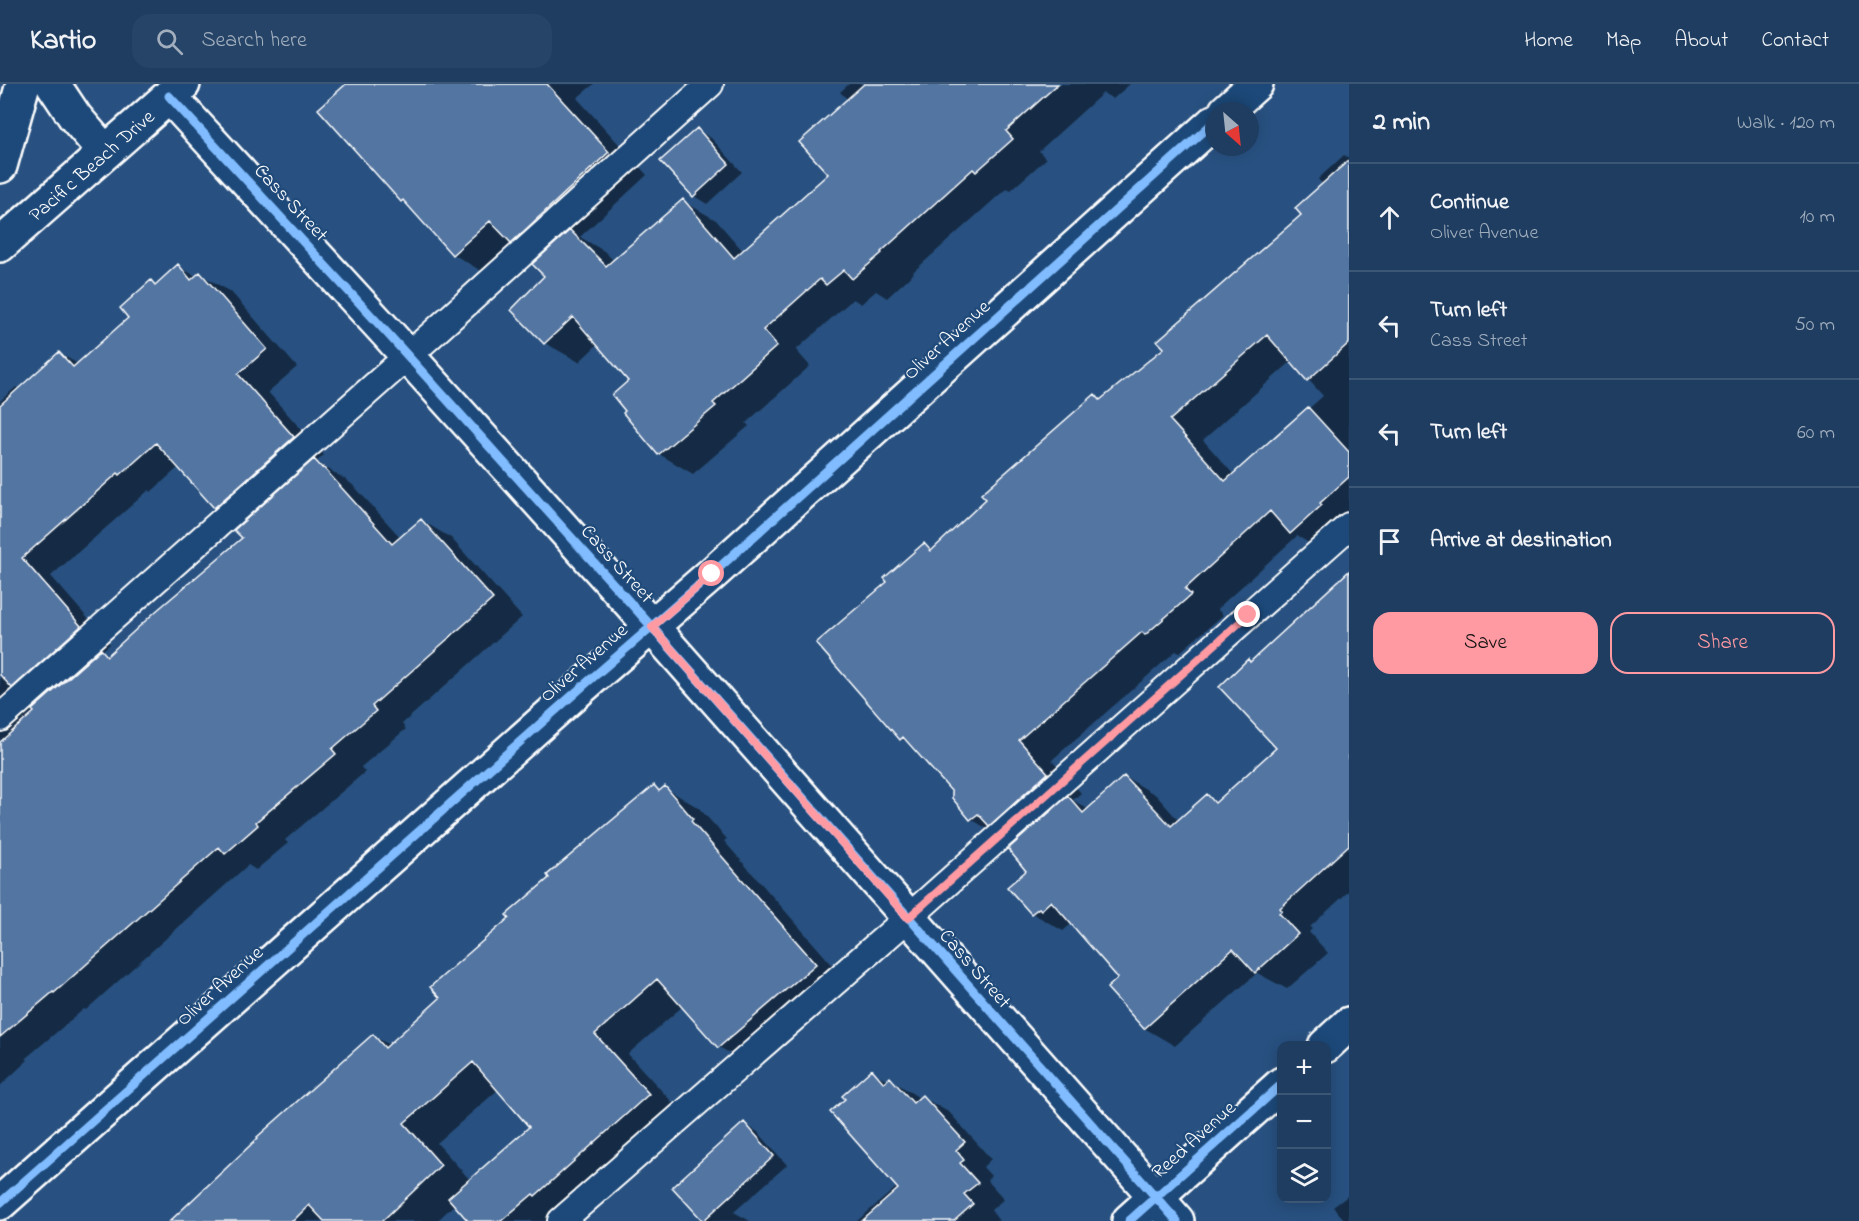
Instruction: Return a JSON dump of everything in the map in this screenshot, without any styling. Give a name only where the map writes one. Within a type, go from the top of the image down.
[{"type":"street","points":[[0,166],[23,84]]},
{"type":"street","points":[[53,84],[75,117],[105,152]]},
{"type":"street","points":[[1236,102],[1256,84]]},
{"type":"street","name":"Pacific Beach Drive","points":[[0,245],[176,90]]},
{"type":"street","name":"Cass Street","points":[[176,90],[408,356],[652,627],[1177,1221]]},
{"type":"street","name":"Oliver Avenue","points":[[0,1203],[652,627],[1205,130]]},
{"type":"street","points":[[1330,1041],[1349,1024]]},
{"type":"street","name":"Reed Avenue","points":[[1129,1221],[1277,1088]]},
{"type":"lane","points":[[0,718],[710,84]]},
{"type":"lane","points":[[561,1221],[908,918],[1349,526]]},
{"type":"building","points":[[346,84],[547,84],[609,152],[511,243],[490,221],[452,255],[318,109]]},
{"type":"building","points":[[864,84],[1058,84],[1006,131],[1013,139],[976,172],[973,169],[852,279],[844,270],[826,285],[820,279],[763,330],[777,346],[713,403],[716,406],[658,455],[623,413],[625,411],[612,395],[628,381],[573,317],[544,344],[511,310],[544,276],[532,264],[570,230],[606,266],[683,199],[734,258],[828,174],[799,142]]},
{"type":"building","points":[[697,128],[729,164],[693,197],[660,161]]},
{"type":"building","points":[[1349,160],[1349,343],[1307,381],[1267,335],[1170,420],[1225,481],[1308,407],[1349,452],[1349,477],[1290,534],[1270,511],[1185,589],[1191,595],[1145,635],[1142,632],[1019,740],[1048,773],[989,826],[978,814],[970,820],[952,798],[952,792],[903,737],[900,740],[816,643],[887,582],[884,578],[924,543],[931,551],[986,499],[981,494],[1095,394],[1100,400],[1164,348],[1157,341],[1301,215],[1295,208]]},
{"type":"building","points":[[178,264],[191,280],[200,272],[267,349],[238,374],[294,437],[214,508],[156,443],[120,475],[118,473],[22,558],[81,626],[12,688],[0,675],[0,405],[59,352],[73,367],[128,318],[120,308],[151,280],[155,285]]},
{"type":"building","points":[[314,459],[392,544],[421,519],[493,599],[372,706],[376,711],[332,749],[336,754],[256,822],[258,825],[225,854],[219,847],[54,993],[0,1037],[0,742],[34,712],[32,710],[101,649],[107,656],[242,538],[234,530]]},
{"type":"building","points":[[1349,571],[1349,845],[1280,908],[1282,911],[1279,913],[1298,934],[1255,973],[1233,949],[1144,1029],[1107,988],[1118,978],[1051,901],[1041,910],[1039,908],[1031,914],[1007,887],[1026,871],[1008,849],[1068,796],[1083,813],[1124,776],[1171,826],[1207,794],[1215,803],[1276,748],[1219,687],[1248,659],[1250,662]]},
{"type":"building","points":[[654,785],[659,791],[665,786],[693,819],[691,821],[816,964],[718,1048],[657,979],[595,1034],[649,1094],[535,1196],[533,1194],[501,1221],[468,1221],[448,1198],[529,1127],[473,1062],[404,1123],[441,1165],[382,1221],[324,1221],[309,1205],[293,1221],[170,1221],[257,1137],[373,1034],[385,1048],[440,998],[430,987],[509,918],[506,915],[549,878],[547,875]]},
{"type":"building","points":[[872,1069],[884,1083],[890,1077],[913,1103],[922,1095],[965,1142],[956,1150],[964,1160],[960,1163],[978,1183],[964,1194],[973,1204],[954,1221],[862,1221],[898,1189],[830,1112],[845,1099],[842,1096]]},
{"type":"building","points":[[744,1122],[774,1156],[703,1221],[672,1187]]},
{"type":"cycle path","points":[[169,96],[388,334],[652,627],[1177,1221]]},
{"type":"cycle path","points":[[0,1203],[712,574],[1205,130]]},
{"type":"cycle path","points":[[1129,1221],[1277,1088]]},
{"type":"route","points":[[712,574],[652,627],[908,918],[1248,615]]}]
